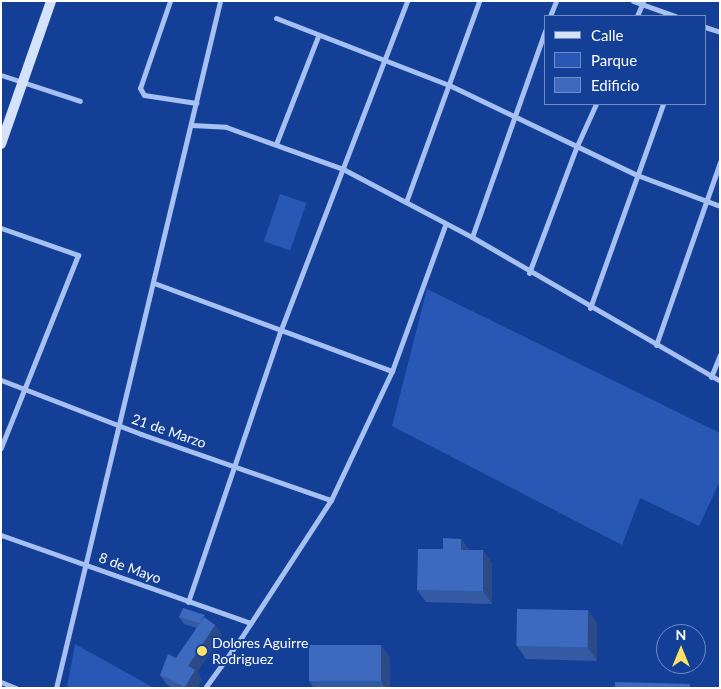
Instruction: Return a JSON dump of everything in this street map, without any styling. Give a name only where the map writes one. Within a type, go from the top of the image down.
[{"type":"street","points":[[1,144],[24,83],[51,1]]},
{"type":"street","points":[[170,1],[140,88],[144,95],[196,103]]},
{"type":"street","points":[[188,602],[280,332],[407,1]]},
{"type":"street","points":[[406,202],[479,1]]},
{"type":"street","points":[[550,15],[556,1]]},
{"type":"street","points":[[633,1],[673,15]]},
{"type":"street","points":[[56,688],[88,564],[118,424],[154,284],[218,2]]},
{"type":"street","points":[[637,15],[643,3]]},
{"type":"street","points":[[276,18],[449,86],[576,148],[637,175],[720,206]]},
{"type":"street","points":[[706,27],[720,32]]},
{"type":"street","points":[[472,237],[513,116],[544,34]]},
{"type":"street","points":[[276,144],[318,36]]},
{"type":"street","points":[[1,74],[80,101]]},
{"type":"street","points":[[529,272],[576,148],[596,105]]},
{"type":"street","points":[[590,308],[663,105]]},
{"type":"street","points":[[191,125],[226,128],[343,169],[446,225],[472,237],[590,308],[720,381]]},
{"type":"street","points":[[656,345],[720,162]]},
{"type":"street","points":[[205,688],[251,623],[331,500],[392,370],[446,225]]},
{"type":"street","points":[[1,228],[78,254],[23,388],[1,448]]},
{"type":"street","points":[[154,284],[280,332],[392,370]]},
{"type":"street","points":[[711,376],[720,355]]},
{"type":"street","name":"21 de Marzo","points":[[1,380],[331,500]]},
{"type":"street","name":"8 de Mayo","points":[[1,535],[88,564],[188,602],[251,623]]},
{"type":"street","points":[[1,682],[16,688]]},
{"type":"green space","points":[[280,194],[306,203],[290,250],[264,241]]},
{"type":"green space","points":[[427,289],[720,433],[720,481],[699,526],[640,498],[622,545],[392,426]]},
{"type":"green space","points":[[75,644],[154,688],[67,688]]},
{"type":"building","points":[[443,538],[461,539],[461,550],[483,550],[483,591],[417,590],[418,549],[443,549]]},
{"type":"building","points":[[183,608],[205,615],[199,623],[179,617]]},
{"type":"building","points":[[517,609],[588,610],[587,647],[516,646]]},
{"type":"building","points":[[204,617],[215,625],[188,666],[195,670],[185,687],[160,675],[168,654],[176,658]]},
{"type":"building","points":[[309,645],[381,645],[381,681],[309,681]]},
{"type":"building","points":[[615,682],[690,684],[690,688],[615,688]]},
{"type":"place","name":"Dolores Aguirre Rodriguez","points":[[202,651]]}]
